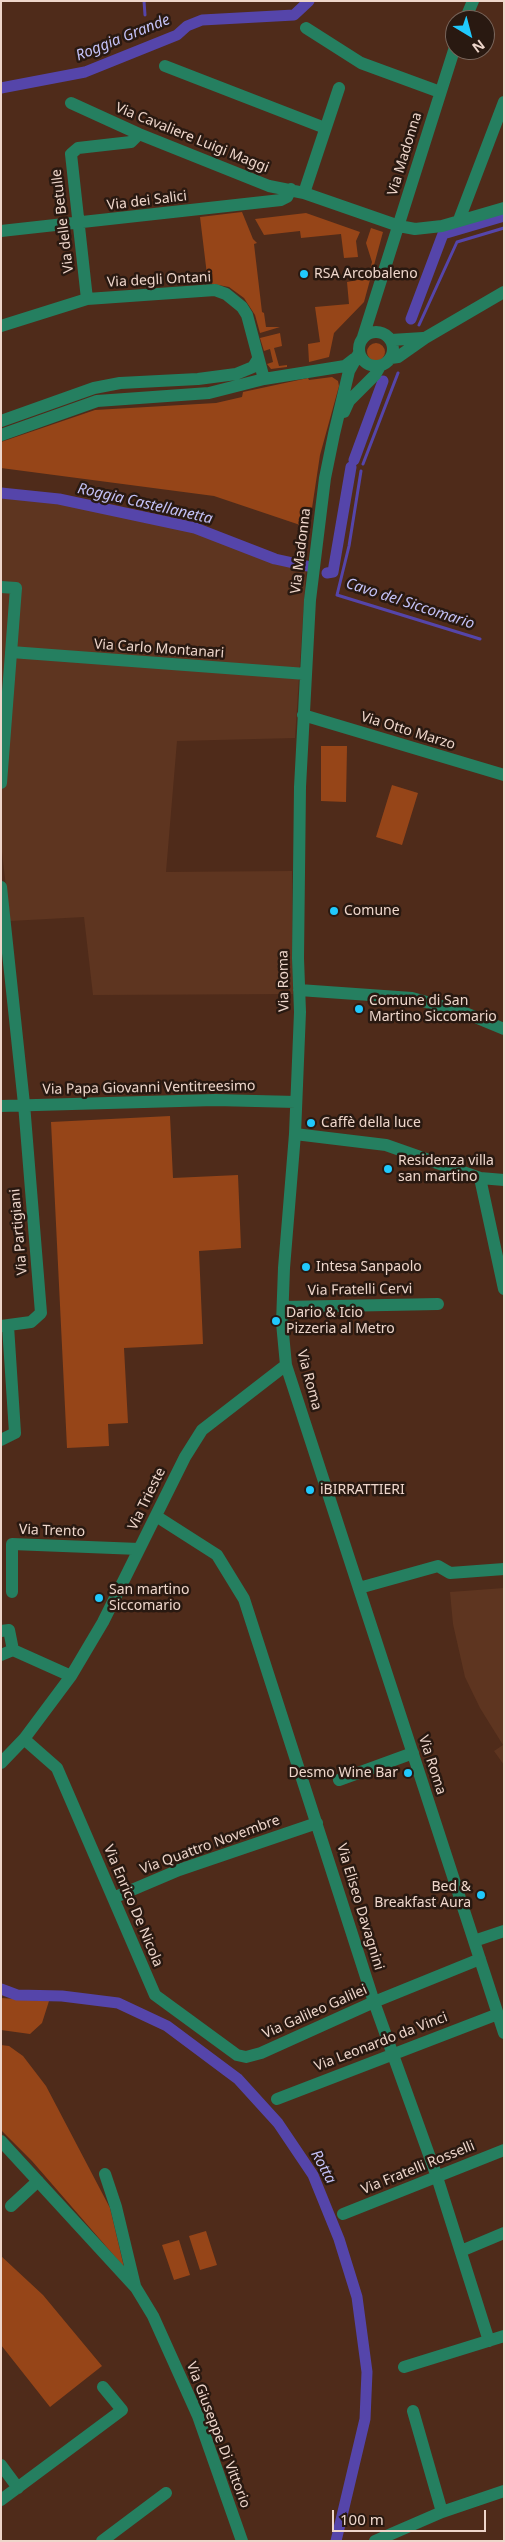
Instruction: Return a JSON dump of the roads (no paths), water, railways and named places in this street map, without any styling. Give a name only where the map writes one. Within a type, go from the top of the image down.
[{"type":"street","points":[[306,28],[360,63],[440,92]]},
{"type":"street","name":"Via Madonna","points":[[363,337],[377,298],[451,60]]},
{"type":"street","points":[[165,66],[325,128]]},
{"type":"street","points":[[304,193],[339,88]]},
{"type":"street","points":[[459,220],[504,102]]},
{"type":"street","name":"Via Cavaliere Luigi Maggi","points":[[72,103],[139,134],[269,186],[304,193],[399,226]]},
{"type":"street","name":"Via delle Betulle","points":[[87,299],[72,152],[78,148],[131,142],[139,134]]},
{"type":"street","name":"Via dei Salici","points":[[1,231],[78,224],[281,200],[287,197],[291,190]]},
{"type":"street","points":[[399,226],[428,229],[504,208]]},
{"type":"street","name":"Via degli Ontani","points":[[1,326],[87,299],[205,290],[226,294],[242,307],[247,315],[264,379]]},
{"type":"street","points":[[334,434],[349,401],[375,375],[380,366],[504,292]]},
{"type":"street","name":"Via Madonna","points":[[377,298],[376,319],[387,337]]},
{"type":"street","points":[[334,434],[349,371],[359,354],[360,342],[363,337],[369,333],[387,337],[425,338]]},
{"type":"street","points":[[387,337],[393,352],[391,358]]},
{"type":"street","points":[[359,354],[365,363],[380,366]]},
{"type":"street","points":[[1,435],[97,401],[209,393],[264,379],[345,366],[359,354]]},
{"type":"street","points":[[1,420],[94,388],[120,383],[198,379],[236,374],[253,367],[258,359]]},
{"type":"street","points":[[332,368],[340,373],[346,383]]},
{"type":"street","points":[[236,374],[248,383]]},
{"type":"street","name":"Via Madonna","points":[[306,674],[310,600],[325,478],[334,434]]},
{"type":"street","points":[[1,587],[16,588],[1,782]]},
{"type":"street","name":"Via Carlo Montanari","points":[[11,652],[306,674]]},
{"type":"street","name":"Via Roma","points":[[306,674],[300,787],[299,990],[295,1134],[283,1306],[286,1364],[503,2031]]},
{"type":"street","name":"Via Otto Marzo","points":[[303,716],[504,775]]},
{"type":"street","points":[[1,887],[24,1104]]},
{"type":"street","points":[[299,990],[412,998],[463,1012],[504,1029]]},
{"type":"street","name":"Via Papa Giovanni Ventitreesimo","points":[[1,1106],[215,1100],[296,1102]]},
{"type":"street","name":"Via Partigiani","points":[[5,1326],[31,1322],[41,1313],[24,1104]]},
{"type":"street","points":[[295,1134],[386,1145],[480,1178],[504,1180]]},
{"type":"street","points":[[480,1178],[504,1289]]},
{"type":"street","name":"Via Fratelli Cervi","points":[[283,1306],[438,1304]]},
{"type":"street","points":[[1,1440],[15,1433],[5,1326]]},
{"type":"street","name":"Via Trieste","points":[[1,1763],[24,1740],[71,1676],[102,1622],[185,1457],[202,1430],[286,1364]]},
{"type":"street","name":"Via Eliseo Davagnini","points":[[156,1516],[216,1555],[244,1599],[374,2002],[437,2177],[489,2341]]},
{"type":"street","name":"Via Trento","points":[[12,1592],[12,1544],[139,1549]]},
{"type":"street","points":[[359,1588],[438,1566],[450,1572],[504,1569]]},
{"type":"street","points":[[1,1631],[8,1630],[7,1653],[71,1676]]},
{"type":"street","name":"Via Enrico De Nicola","points":[[24,1740],[56,1768],[155,1995],[237,2055],[246,2057]]},
{"type":"street","points":[[339,1780],[412,1753]]},
{"type":"street","name":"Via Quattro Novembre","points":[[113,1898],[179,1870],[317,1823]]},
{"type":"street","points":[[474,1941],[504,1931]]},
{"type":"street","name":"Via Galileo Galilei","points":[[246,2057],[261,2054],[374,2002],[480,1959]]},
{"type":"street","name":"Via Leonardo da Vinci","points":[[277,2099],[392,2053],[498,2014]]},
{"type":"street","name":"Via Giuseppe Di Vittorio","points":[[1,2141],[136,2288],[153,2316],[198,2416],[242,2541]]},
{"type":"street","name":"Via Fratelli Rosselli","points":[[343,2214],[504,2150]]},
{"type":"street","name":"Via Giuseppe Di Vittorio","points":[[105,2174],[116,2207],[136,2288]]},
{"type":"street","points":[[11,2206],[38,2181]]},
{"type":"street","points":[[461,2250],[504,2233]]},
{"type":"street","points":[[404,2367],[504,2336]]},
{"type":"street","points":[[1,2500],[122,2410],[103,2387]]},
{"type":"street","points":[[413,2411],[442,2512]]},
{"type":"street","points":[[1,2465],[18,2488]]},
{"type":"street","points":[[375,2541],[442,2512],[504,2491]]},
{"type":"street","points":[[102,2541],[166,2493]]},
{"type":"waterway","name":"Cavo del Siccomario","points":[[144,1],[145,15]]},
{"type":"waterway","name":"Roggia Grande","points":[[1,88],[85,72],[177,35],[187,26],[202,20],[294,15],[309,1]]},
{"type":"waterway","name":"Roggia Castellanetta","points":[[411,319],[443,234],[504,216]]},
{"type":"waterway","name":"Cavo del Siccomario","points":[[419,325],[457,242],[504,228]]},
{"type":"waterway","name":"Cavo del Siccomario","points":[[363,464],[398,373]]},
{"type":"waterway","name":"Roggia Castellanetta","points":[[354,460],[383,381]]},
{"type":"waterway","name":"Roggia Castellanetta","points":[[327,573],[333,572],[351,467]]},
{"type":"waterway","name":"Cavo del Siccomario","points":[[361,471],[349,546],[337,595],[480,639]]},
{"type":"waterway","name":"Roggia Castellanetta","points":[[1,493],[59,499],[195,528],[275,559],[307,566]]},
{"type":"waterway","name":"Rotta","points":[[1,1989],[17,1995],[62,1996],[118,2003],[167,2026],[238,2079],[278,2123],[313,2175],[339,2239],[357,2297],[367,2372],[365,2419],[336,2541]]},
{"type":"place","name":"RSA Arcobaleno","points":[[304,274]]},
{"type":"place","name":"Comune","points":[[334,911]]},
{"type":"place","name":"Comune di San Martino Siccomario","points":[[359,1009]]},
{"type":"place","name":"Caffè della luce","points":[[311,1123]]},
{"type":"place","name":"Residenza villa san martino","points":[[388,1169]]},
{"type":"place","name":"Intesa Sanpaolo","points":[[306,1267]]},
{"type":"place","name":"Dario & Icio Pizzeria al Metro","points":[[276,1321]]},
{"type":"place","name":"iBIRRATTIERI","points":[[310,1490]]},
{"type":"place","name":"San martino Siccomario","points":[[99,1598]]},
{"type":"place","name":"Desmo Wine Bar","points":[[408,1773]]},
{"type":"place","name":"Bed & Breakfast Aura","points":[[481,1895]]}]
